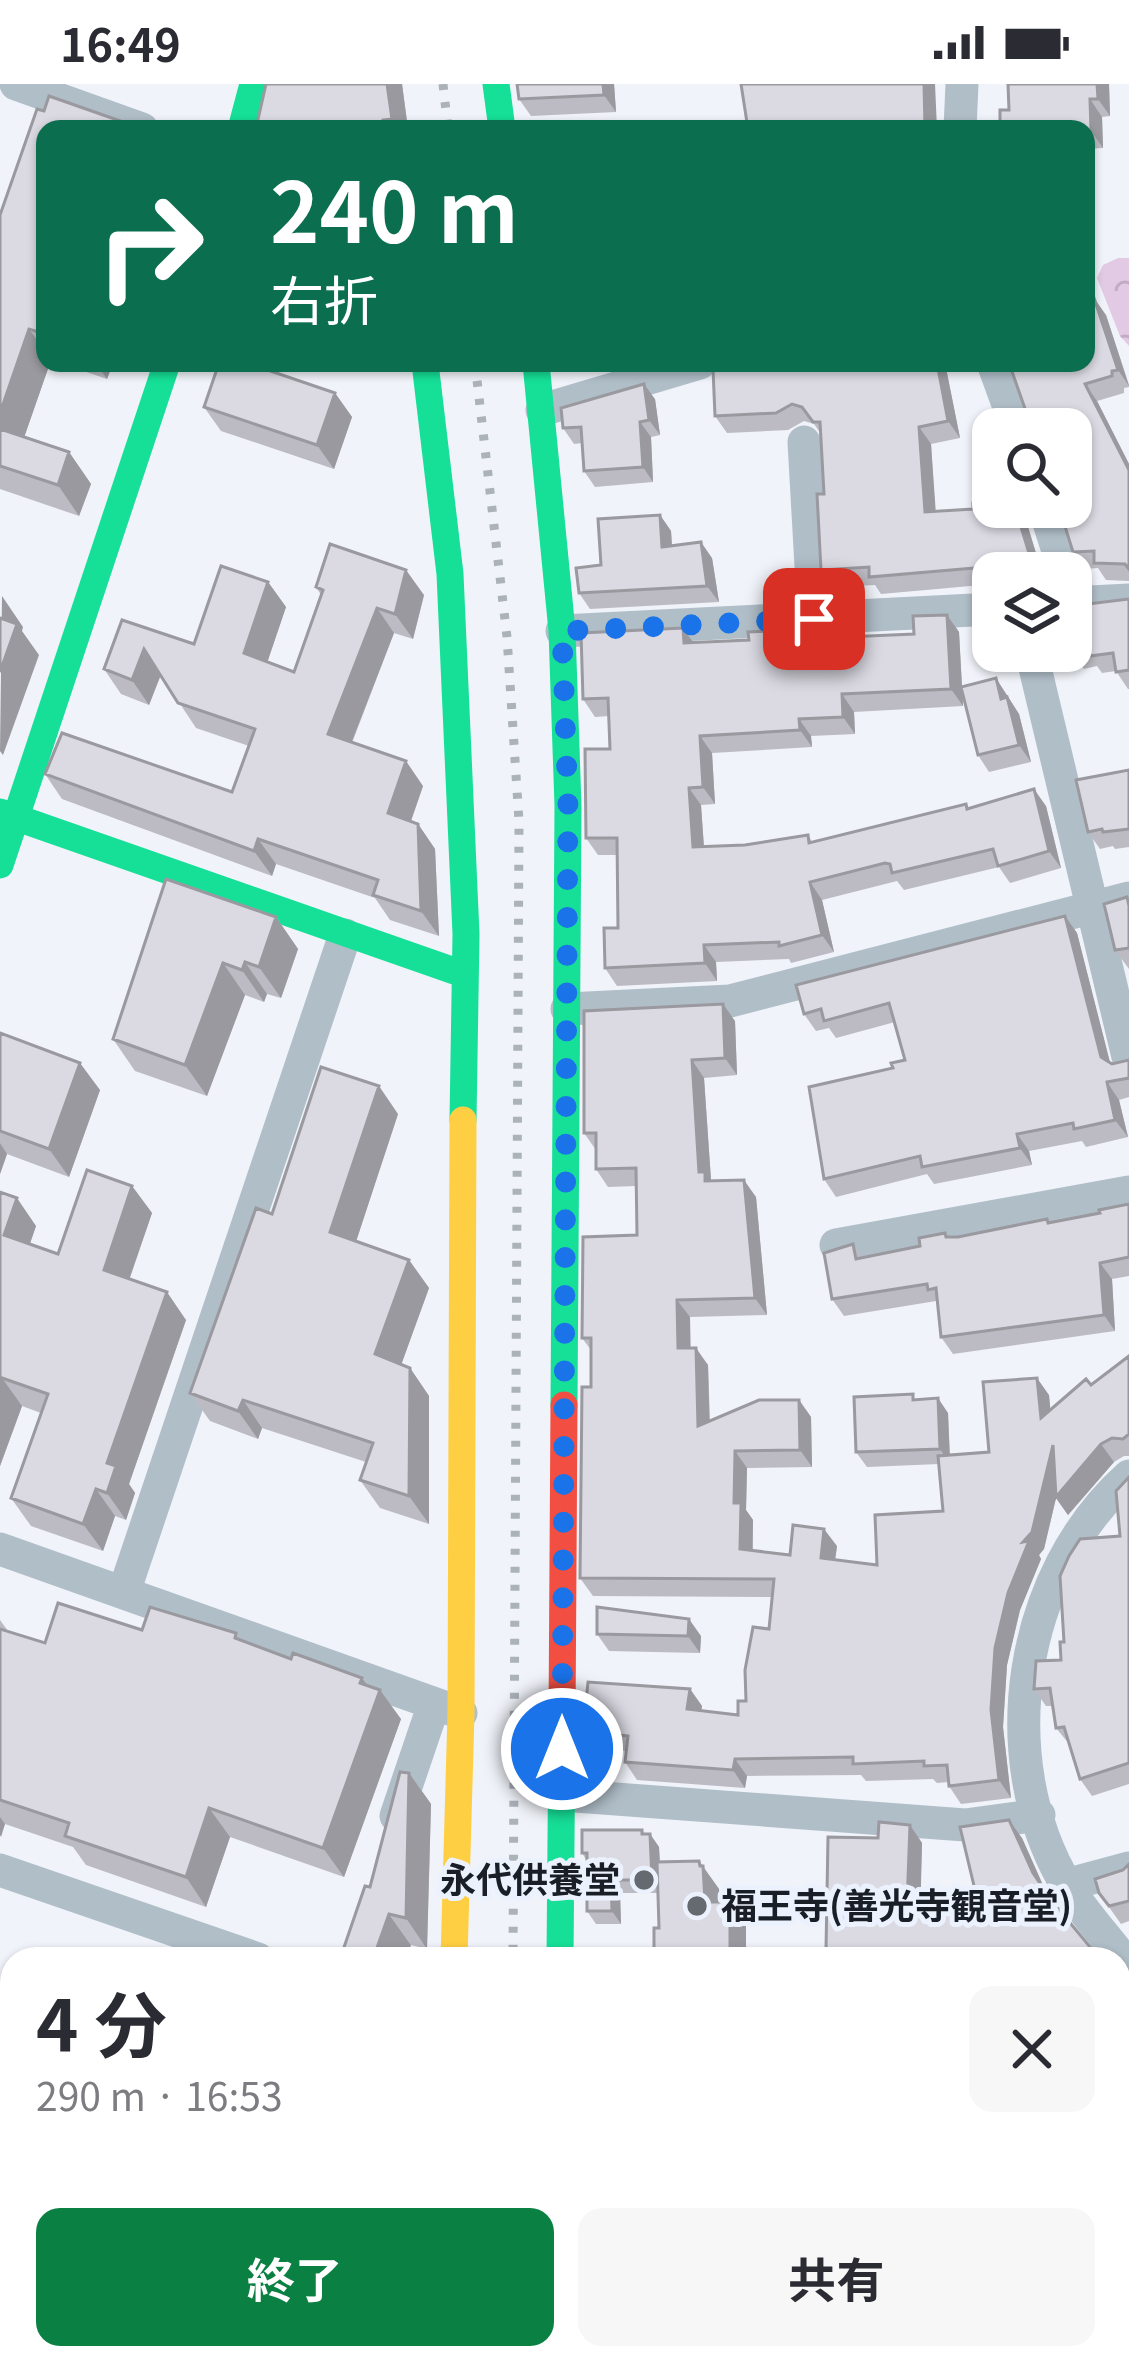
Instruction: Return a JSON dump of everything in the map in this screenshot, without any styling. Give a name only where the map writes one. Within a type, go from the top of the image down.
[{"type":"street","points":[[16,84],[117,120]]},
{"type":"street","points":[[244,120],[253,84]]},
{"type":"street","points":[[496,84],[501,120]]},
{"type":"street","points":[[960,120],[962,84]]},
{"type":"street","points":[[0,865],[8,814],[164,372]]},
{"type":"street","points":[[426,372],[450,574],[466,934],[448,1708],[454,1947]]},
{"type":"street","points":[[537,372],[562,631],[568,806],[560,1947]]},
{"type":"street","points":[[542,410],[670,372]]},
{"type":"street","points":[[996,372],[1009,408]]},
{"type":"street","points":[[804,442],[814,619]]},
{"type":"street","points":[[1092,596],[1129,600]]},
{"type":"street","points":[[562,631],[972,610]]},
{"type":"street","points":[[1035,672],[1129,1061]]},
{"type":"street","points":[[8,814],[463,974]]},
{"type":"street","points":[[567,1009],[730,1001],[1129,898]]},
{"type":"street","points":[[124,1592],[345,935]]},
{"type":"street","points":[[836,1245],[1129,1192]]},
{"type":"street","points":[[1114,1947],[1066,1885],[1039,1815],[1027,1758],[1025,1694],[1036,1624],[1051,1585],[1072,1546],[1110,1493],[1129,1476]]},
{"type":"street","points":[[0,1550],[448,1708]]},
{"type":"street","points":[[383,1853],[448,1708]]},
{"type":"street","points":[[562,1795],[965,1825],[1039,1815]]},
{"type":"street","points":[[1066,1885],[1129,1868]]},
{"type":"street","points":[[0,1870],[224,1947]]},
{"type":"green space","points":[[1129,258],[1129,346],[1120,336],[1097,278],[1103,265]]},
{"type":"building","points":[[266,84],[387,84],[392,119],[383,120],[258,120]]},
{"type":"building","points":[[517,84],[603,84],[604,95],[519,99]]},
{"type":"building","points":[[741,84],[924,84],[925,120],[747,120]]},
{"type":"building","points":[[1008,84],[1097,84],[1098,99],[1090,99],[1091,120],[1000,120],[1000,110],[1009,110]]},
{"type":"building","points":[[49,96],[117,120],[36,120],[36,331],[29,329],[0,413],[0,215],[37,109],[44,111]]},
{"type":"building","points":[[1095,301],[1118,370],[1085,384],[1129,470],[1129,569],[1125,564],[1094,563],[1094,551],[1073,552],[1066,528],[1092,528],[1092,408],[1025,408],[1012,372],[1095,372]]},
{"type":"building","points":[[216,372],[273,372],[335,393],[317,445],[204,407]]},
{"type":"building","points":[[713,372],[939,372],[948,421],[919,427],[925,512],[972,509],[972,528],[1021,528],[1029,552],[972,552],[972,568],[869,577],[869,567],[821,570],[820,422],[813,422],[802,407],[792,404],[776,413],[715,416]]},
{"type":"building","points":[[644,384],[649,420],[640,422],[643,467],[584,471],[581,427],[563,428],[561,408]]},
{"type":"building","points":[[0,429],[69,452],[58,485],[0,466]]},
{"type":"building","points":[[660,515],[662,547],[701,542],[707,586],[579,593],[576,568],[601,565],[598,519]]},
{"type":"building","points":[[330,544],[406,570],[395,614],[377,608],[328,734],[406,761],[388,813],[418,824],[421,911],[373,895],[378,880],[258,839],[254,851],[45,774],[62,733],[232,792],[255,729],[178,703],[144,649],[132,680],[104,669],[122,620],[194,644],[221,566],[268,582],[244,653],[294,672],[323,590],[316,587]]},
{"type":"building","points":[[1129,599],[1129,670],[1116,672],[1113,653],[1092,656],[1092,603]]},
{"type":"building","points":[[947,615],[951,689],[842,694],[843,717],[799,719],[800,730],[700,736],[703,787],[689,788],[693,847],[808,835],[809,843],[966,804],[967,809],[1034,789],[1049,851],[998,866],[993,849],[892,873],[885,863],[810,882],[822,935],[779,946],[779,942],[704,945],[705,963],[605,968],[604,928],[618,928],[617,838],[586,838],[585,749],[610,749],[608,698],[583,699],[581,633],[683,628],[684,643],[749,640],[748,632],[846,627],[846,637],[914,634],[913,616]]},
{"type":"building","points":[[0,618],[17,624],[0,672]]},
{"type":"building","points":[[996,678],[1001,699],[1007,697],[1019,745],[978,755],[961,687]]},
{"type":"building","points":[[1129,770],[1129,829],[1088,832],[1076,780]]},
{"type":"building","points":[[166,879],[276,917],[259,967],[245,962],[242,970],[223,963],[185,1065],[113,1039]]},
{"type":"building","points":[[1127,897],[1129,948],[1115,950],[1104,904]]},
{"type":"building","points":[[1065,916],[1101,1057],[1112,1064],[1129,1060],[1129,1078],[1107,1082],[1115,1120],[1017,1134],[1020,1148],[922,1167],[920,1156],[824,1179],[809,1087],[893,1068],[891,1063],[905,1060],[889,1003],[824,1021],[821,1009],[804,1014],[796,985]]},
{"type":"building","points":[[723,1004],[725,1058],[692,1060],[699,1172],[705,1172],[705,1181],[744,1180],[755,1298],[677,1300],[678,1348],[696,1348],[698,1426],[759,1400],[799,1400],[800,1450],[735,1451],[734,1503],[741,1503],[740,1549],[790,1555],[793,1525],[824,1529],[821,1558],[877,1565],[875,1515],[943,1511],[938,1456],[989,1452],[983,1382],[1037,1378],[1041,1418],[1086,1379],[1091,1385],[1129,1356],[1129,1434],[1101,1444],[1056,1497],[1053,1445],[1032,1532],[1023,1542],[1029,1541],[1008,1593],[995,1648],[991,1710],[999,1780],[949,1786],[947,1765],[924,1766],[924,1761],[853,1764],[853,1757],[735,1759],[733,1770],[625,1762],[628,1736],[583,1730],[588,1682],[690,1689],[687,1709],[738,1715],[738,1701],[746,1701],[745,1670],[753,1627],[769,1629],[774,1579],[580,1578],[582,1387],[591,1387],[591,1338],[582,1338],[583,1237],[637,1235],[636,1168],[596,1169],[596,1133],[584,1133],[584,1011]]},
{"type":"building","points":[[0,1033],[80,1063],[49,1149],[0,1131]]},
{"type":"building","points":[[321,1067],[379,1086],[330,1232],[409,1260],[375,1354],[410,1368],[409,1496],[360,1480],[373,1443],[243,1400],[238,1411],[190,1393],[256,1208],[272,1214]]},
{"type":"building","points":[[87,1170],[132,1186],[104,1270],[167,1292],[107,1463],[116,1466],[107,1493],[96,1489],[83,1524],[11,1498],[48,1394],[2,1378],[0,1384],[0,1192],[17,1198],[4,1235],[58,1254]]},
{"type":"building","points":[[1129,1204],[1129,1257],[1100,1263],[1104,1315],[941,1337],[936,1288],[928,1290],[927,1284],[832,1299],[824,1253],[853,1244],[856,1259],[920,1246],[919,1238],[945,1233],[958,1237],[1047,1219],[1048,1223]]},
{"type":"building","points":[[913,1394],[913,1400],[938,1398],[940,1449],[856,1452],[854,1397]]},
{"type":"building","points":[[1129,1477],[1129,1763],[1080,1779],[1064,1727],[1056,1728],[1050,1688],[1034,1689],[1036,1661],[1061,1660],[1060,1576],[1080,1539],[1120,1536],[1116,1491]]},
{"type":"building","points":[[58,1603],[142,1630],[150,1607],[236,1633],[235,1638],[291,1659],[293,1653],[362,1678],[360,1683],[380,1690],[323,1848],[209,1808],[186,1877],[65,1836],[69,1823],[0,1800],[0,1629],[45,1643]]},
{"type":"building","points":[[597,1607],[689,1619],[688,1636],[597,1634]]},
{"type":"building","points":[[400,1772],[409,1773],[406,1918],[389,1914],[377,1947],[344,1947],[365,1886],[370,1887]]},
{"type":"building","points":[[1009,1820],[1033,1873],[1090,1947],[826,1947],[828,1837],[878,1838],[879,1822],[910,1825],[907,1906],[980,1911],[960,1827]]},
{"type":"building","points":[[582,1830],[650,1834],[652,1880],[611,1880],[612,1911],[587,1911]]},
{"type":"building","points":[[699,1861],[705,1902],[730,1902],[730,1947],[654,1947],[654,1928],[659,1928],[657,1862]]},
{"type":"building","points":[[1129,1864],[1129,1901],[1109,1906],[1095,1879]]},
{"type":"railway","points":[[443,84],[447,120]]},
{"type":"railway","points":[[476,372],[507,637],[519,821],[513,1947]]},
{"type":"traffic: fast","points":[[243,120],[253,84]]},
{"type":"traffic: fast","points":[[496,84],[501,120]]},
{"type":"traffic: fast","points":[[0,865],[164,372]]},
{"type":"traffic: fast","points":[[426,372],[450,574],[466,934],[463,1120]]},
{"type":"traffic: fast","points":[[537,372],[562,631],[568,806],[564,1405]]},
{"type":"traffic: fast","points":[[0,812],[463,974]]},
{"type":"traffic: fast","points":[[560,1947],[562,1720]]},
{"type":"traffic: slow","points":[[454,1947],[461,1713],[463,1120]]},
{"type":"traffic: jam","points":[[562,1720],[564,1405]]},
{"type":"place","name":"永代供養堂","points":[[644,1880]]},
{"type":"place","name":"福王寺(善光寺観音堂)","points":[[697,1906]]},
{"type":"route","points":[[562,1749],[568,806],[562,631],[814,619]]}]
